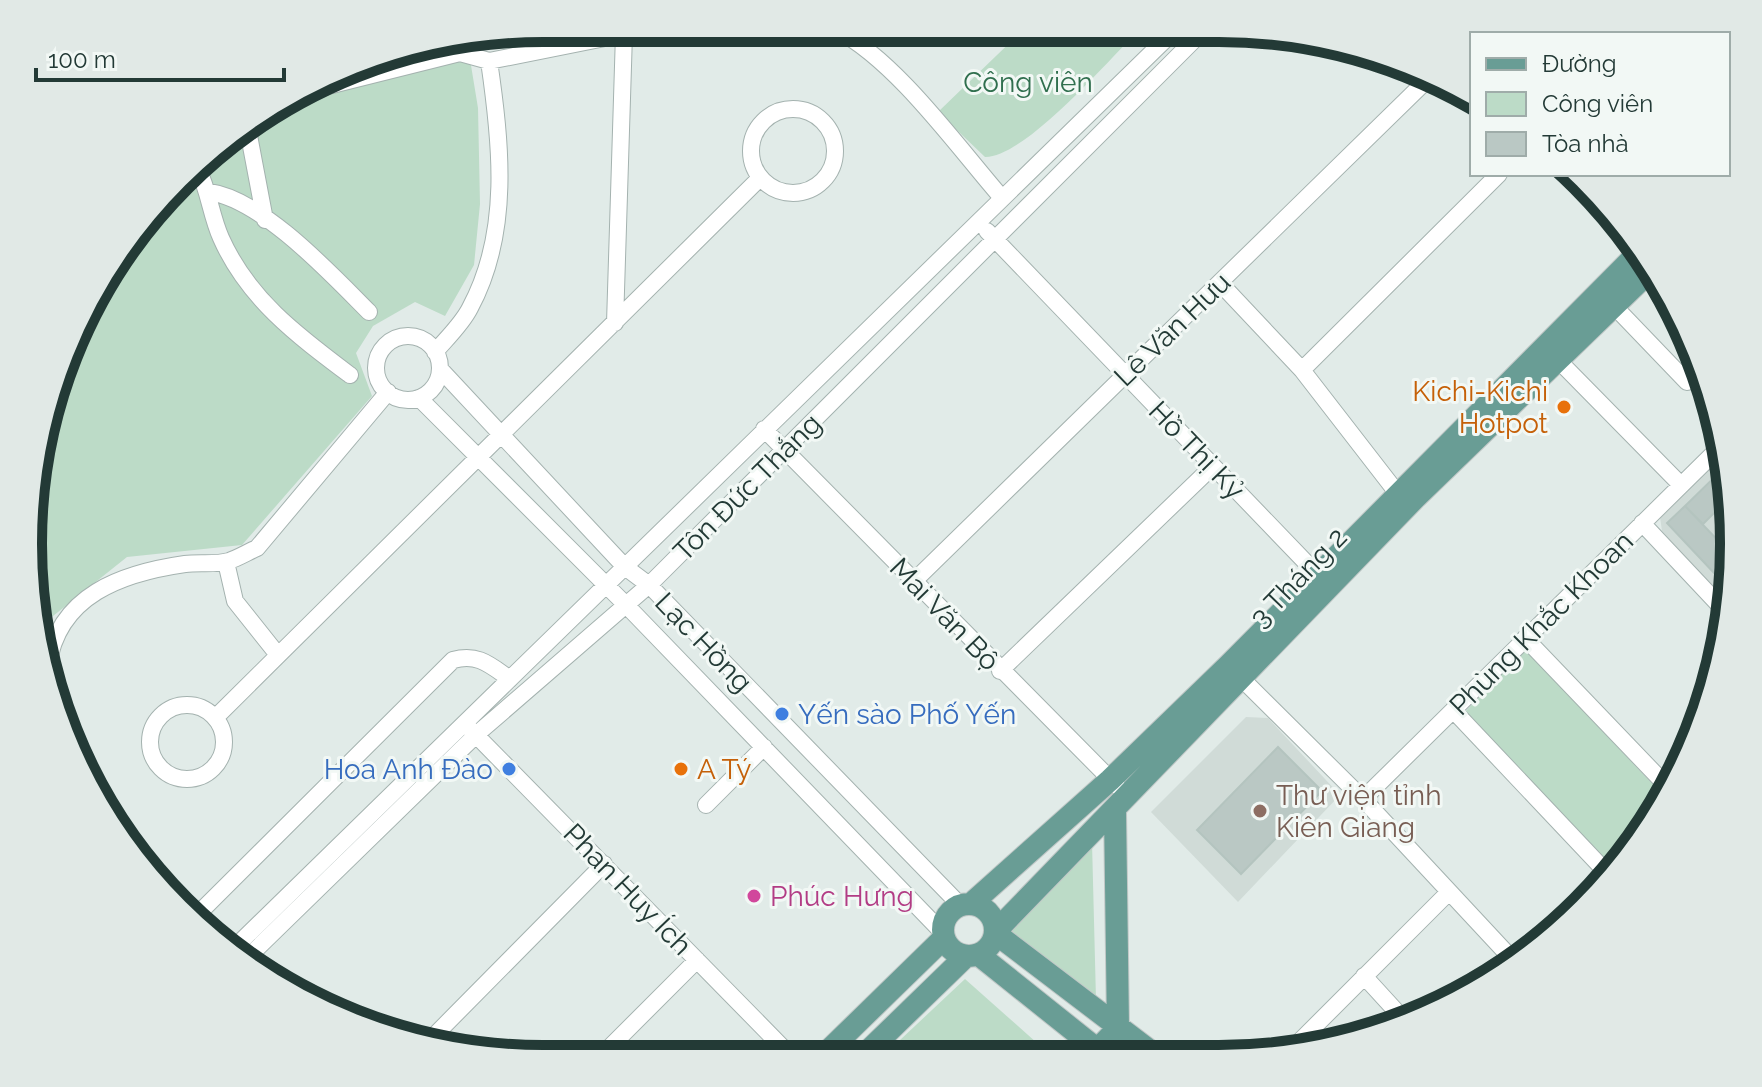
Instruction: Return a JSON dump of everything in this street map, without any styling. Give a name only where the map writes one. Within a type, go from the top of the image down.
[{"type":"main road","name":"3 Tháng 2","points":[[966,904],[1236,672],[1631,260]]},
{"type":"main road","name":"3 Tháng 2","points":[[995,933],[1122,804],[1317,574],[1558,360],[1643,278]]},
{"type":"main road","points":[[1108,1045],[1118,1028],[1122,804]]},
{"type":"main road","points":[[834,1045],[943,935],[949,913],[966,904],[989,913],[995,933],[1141,1045]]},
{"type":"main road","points":[[875,1045],[972,956],[990,946],[995,933]]},
{"type":"main road","points":[[943,935],[952,950],[972,956],[1090,1045]]},
{"type":"street","points":[[352,80],[460,53],[489,61],[584,42]]},
{"type":"street","points":[[615,323],[624,42]]},
{"type":"street","points":[[859,42],[898,80],[1002,198]]},
{"type":"street","name":"Tôn Đức Thắng","points":[[240,942],[1163,42]]},
{"type":"street","name":"Tôn Đức Thắng","points":[[253,952],[478,733],[649,585],[1192,42]]},
{"type":"street","points":[[435,352],[470,310],[497,227],[500,167],[489,61]]},
{"type":"street","name":"Lê Văn Hưu","points":[[913,582],[1421,85]]},
{"type":"street","points":[[783,109],[801,109],[817,116],[829,129],[835,146],[834,163],[825,179],[811,189],[794,194],[777,190],[760,178],[753,165],[750,147],[755,130],[767,117],[783,109]]},
{"type":"street","points":[[249,138],[265,220]]},
{"type":"street","points":[[1302,370],[1497,176]]},
{"type":"street","points":[[202,177],[209,192],[219,233],[246,282],[278,319],[350,375]]},
{"type":"street","points":[[215,718],[760,178]]},
{"type":"street","points":[[209,192],[241,203],[306,250],[369,312]]},
{"type":"street","name":"Hồ Thị Kỷ","points":[[976,223],[994,237],[1317,574]]},
{"type":"street","points":[[1220,283],[1302,370],[1407,496]]},
{"type":"street","points":[[1614,306],[1687,382]]},
{"type":"street","points":[[408,336],[429,343],[440,369],[432,389],[419,398],[408,400],[388,392],[378,379],[377,368],[384,347],[408,336]]},
{"type":"street","points":[[1535,357],[1558,360],[1681,485]]},
{"type":"street","name":"Lạc Hồng","points":[[440,369],[625,567],[649,585],[806,751],[966,904]]},
{"type":"street","points":[[53,645],[56,631],[73,610],[129,575],[206,561],[226,562],[257,548],[388,392]]},
{"type":"street","name":"Lạc Hồng","points":[[419,398],[605,588],[627,606],[943,935]]},
{"type":"street","name":"Mai Văn Bộ","points":[[764,429],[1110,780],[1122,804]]},
{"type":"street","name":"Phùng Khắc Khoan","points":[[1363,799],[1712,455]]},
{"type":"street","points":[[1000,671],[1213,466]]},
{"type":"street","points":[[1642,523],[1717,602]]},
{"type":"street","points":[[226,562],[235,601],[278,655]]},
{"type":"street","points":[[1525,638],[1661,779]]},
{"type":"street","points":[[202,910],[453,660],[467,656],[483,659],[510,679]]},
{"type":"street","points":[[1236,672],[1363,799],[1507,953]]},
{"type":"street","points":[[193,706],[215,718],[224,742],[216,766],[194,779],[170,775],[159,767],[150,743],[158,719],[168,711],[193,706]]},
{"type":"street","points":[[1453,710],[1602,867]]},
{"type":"street","name":"Phan Huy Ích","points":[[462,725],[478,733],[780,1045]]},
{"type":"street","points":[[706,805],[764,747]]},
{"type":"street","points":[[786,770],[806,751]]},
{"type":"street","points":[[437,1033],[604,864]]},
{"type":"street","points":[[1303,1037],[1449,892]]},
{"type":"street","points":[[612,1045],[697,960]]},
{"type":"street","points":[[1364,976],[1397,1012]]},
{"type":"shaded area","points":[[1714,465],[1719,511],[1718,592],[1662,531],[1660,517]]},
{"type":"shaded area","points":[[1246,717],[1268,718],[1340,795],[1238,902],[1151,812]]},
{"type":"green space","name":"Công viên","points":[[1011,42],[1127,42],[1042,126],[1002,153],[985,157],[938,112]]},
{"type":"green space","points":[[468,48],[478,108],[480,204],[474,265],[445,316],[415,302],[373,326],[356,353],[372,396],[242,545],[127,557],[48,620],[43,576],[43,511],[46,478],[59,414],[80,352],[109,293],[127,265],[166,213],[213,166],[293,109],[382,69]]},
{"type":"green space","points":[[1525,649],[1656,788],[1602,866],[1461,716]]},
{"type":"green space","points":[[1092,842],[1096,1000],[1006,930]]},
{"type":"green space","points":[[965,979],[1037,1043],[1024,1045],[895,1045]]},
{"type":"building","points":[[1716,476],[1719,508],[1703,524],[1685,506]]},
{"type":"building","points":[[1685,506],[1720,543],[1719,572],[1716,575],[1667,523]]},
{"type":"building","name":"Thư viện tỉnh Kiên Giang","points":[[1278,747],[1322,791],[1241,874],[1197,830]]},
{"type":"place","name":"Kichi-Kichi Hotpot","points":[[1564,407]]},
{"type":"place","name":"Yến sào Phố Yến","points":[[782,714]]},
{"type":"place","name":"Hoa Anh Đào","points":[[509,769]]},
{"type":"place","name":"A Tý","points":[[681,769]]},
{"type":"place","name":"Thư viện tỉnh Kiên Giang","points":[[1260,811]]},
{"type":"place","name":"Phúc Hưng","points":[[754,896]]}]
